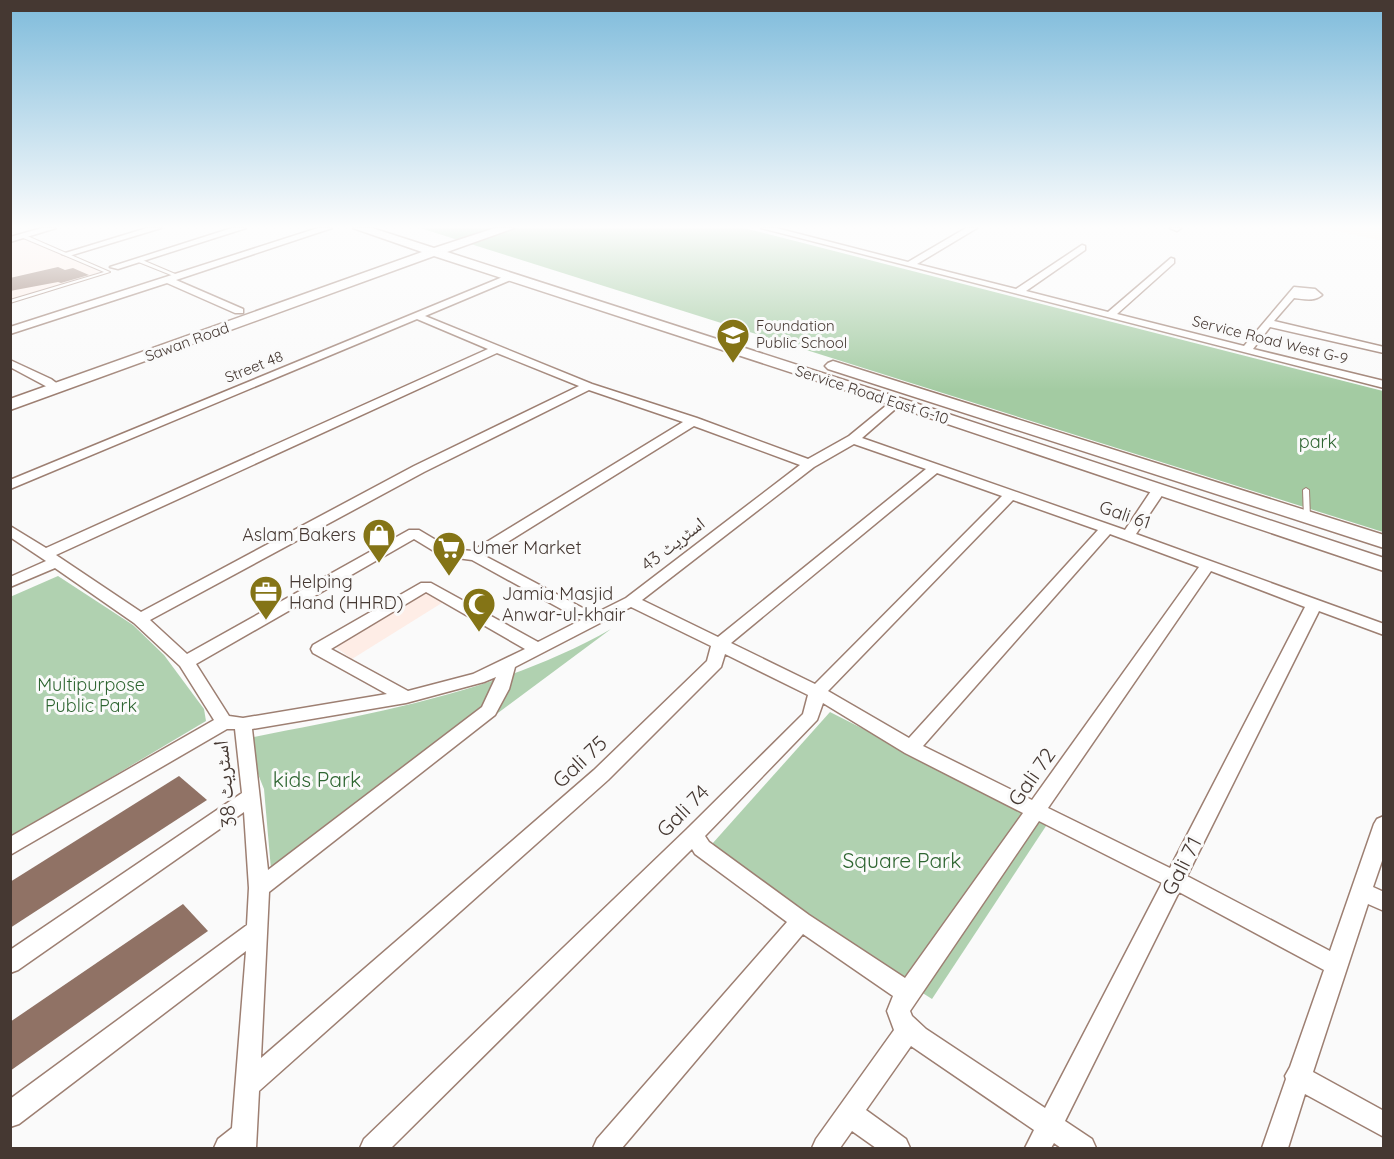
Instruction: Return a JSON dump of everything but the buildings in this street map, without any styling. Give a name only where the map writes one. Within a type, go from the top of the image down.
[{"type":"main road","name":"Sawan Road","points":[[10,405],[52,385],[238,311],[323,282]]},
{"type":"main road","name":"Sawan Road","points":[[10,394],[52,385],[332,282]]},
{"type":"main road","name":"Service Road East G-10","points":[[526,282],[897,402],[1383,565]]},
{"type":"main road","name":"Service Road East G-10","points":[[566,282],[1383,542]]},
{"type":"main road","points":[[1339,551],[1349,531]]},
{"type":"street","points":[[10,331],[161,282]]},
{"type":"street","points":[[172,282],[238,311]]},
{"type":"street","name":"Street 48","points":[[10,484],[498,282]]},
{"type":"street","name":"Service Road West G-9","points":[[978,282],[1383,385]]},
{"type":"street","points":[[1018,292],[1032,282]]},
{"type":"street","points":[[1110,315],[1147,282]]},
{"type":"street","points":[[1247,350],[1267,323],[1298,289],[1312,291],[1317,295],[1311,297],[1294,295]]},
{"type":"street","points":[[417,316],[588,386],[693,421],[809,464]]},
{"type":"street","points":[[1267,323],[1383,350]]},
{"type":"street","points":[[10,583],[51,558],[498,348]]},
{"type":"street","points":[[10,363],[52,385]]},
{"type":"street","points":[[140,620],[419,469],[588,386]]},
{"type":"street","name":"اسٹریٹ 43","points":[[233,723],[406,697],[478,678],[508,664],[631,601],[809,464],[853,439],[897,402]]},
{"type":"street","points":[[475,556],[693,421]]},
{"type":"street","name":"Gali 61","points":[[853,439],[1128,536],[1383,630]]},
{"type":"street","name":"Gali 75","points":[[247,1086],[601,775],[715,663],[719,645],[935,468]]},
{"type":"street","points":[[1128,536],[1158,491]]},
{"type":"street","name":"Gali 74","points":[[373,1149],[694,836],[811,716],[817,692],[1010,495]]},
{"type":"street","points":[[911,748],[1107,529]]},
{"type":"street","name":"اسٹریٹ 38","points":[[10,530],[140,620],[186,662],[233,723],[252,796],[259,888],[247,1086],[238,1144]]},
{"type":"street","points":[[186,662],[414,533],[447,552],[475,556],[595,621]]},
{"type":"street","name":"Gali 72","points":[[825,1149],[850,1114],[905,1012],[1036,810],[1207,566]]},
{"type":"street","points":[[406,697],[319,649],[426,586],[538,649]]},
{"type":"street","points":[[631,601],[817,692],[911,748],[1175,880],[1335,965]]},
{"type":"street","name":"Gali 71","points":[[1044,1138],[1314,605]]},
{"type":"street","points":[[259,888],[489,711],[500,689],[508,664]]},
{"type":"street","points":[[10,847],[233,723]]},
{"type":"street","points":[[10,963],[252,796]]},
{"type":"street","points":[[1275,1149],[1297,1076],[1383,824]]},
{"type":"street","points":[[694,836],[702,848],[801,921],[1044,1138],[1083,1149]]},
{"type":"street","points":[[1361,891],[1383,902]]},
{"type":"street","points":[[606,1149],[801,921]]},
{"type":"street","points":[[10,1115],[258,929]]},
{"type":"street","points":[[1297,1076],[1383,1125]]},
{"type":"street","points":[[850,1114],[897,1149]]},
{"type":"lane","points":[[10,302],[75,282]]},
{"type":"lane","points":[[1306,490],[1307,518]]},
{"type":"shaded area","points":[[11,282],[68,282],[11,300]]},
{"type":"shaded area","points":[[429,591],[445,601],[352,659],[334,646]]},
{"type":"green space","name":"park","points":[[591,282],[956,282],[1383,391],[1383,532]]},
{"type":"green space","name":"Multipurpose Public Park","points":[[58,576],[133,625],[164,655],[204,709],[206,721],[11,837],[10,597]]},
{"type":"green space","name":"kids Park","points":[[611,629],[272,881],[264,789],[244,739],[386,710],[479,685],[524,670]]},
{"type":"green space","name":"Square Park","points":[[830,712],[1048,823],[932,999],[704,853]]},
{"type":"place","name":"Foundation Public School","points":[[733,364]]},
{"type":"place","name":"Aslam Bakers","points":[[379,564]]},
{"type":"place","name":"Umer Market","points":[[449,577]]},
{"type":"place","name":"Helping Hand (HHRD)","points":[[266,621]]},
{"type":"place","name":"Jamia Masjid Anwar-ul-khair","points":[[479,633]]}]
